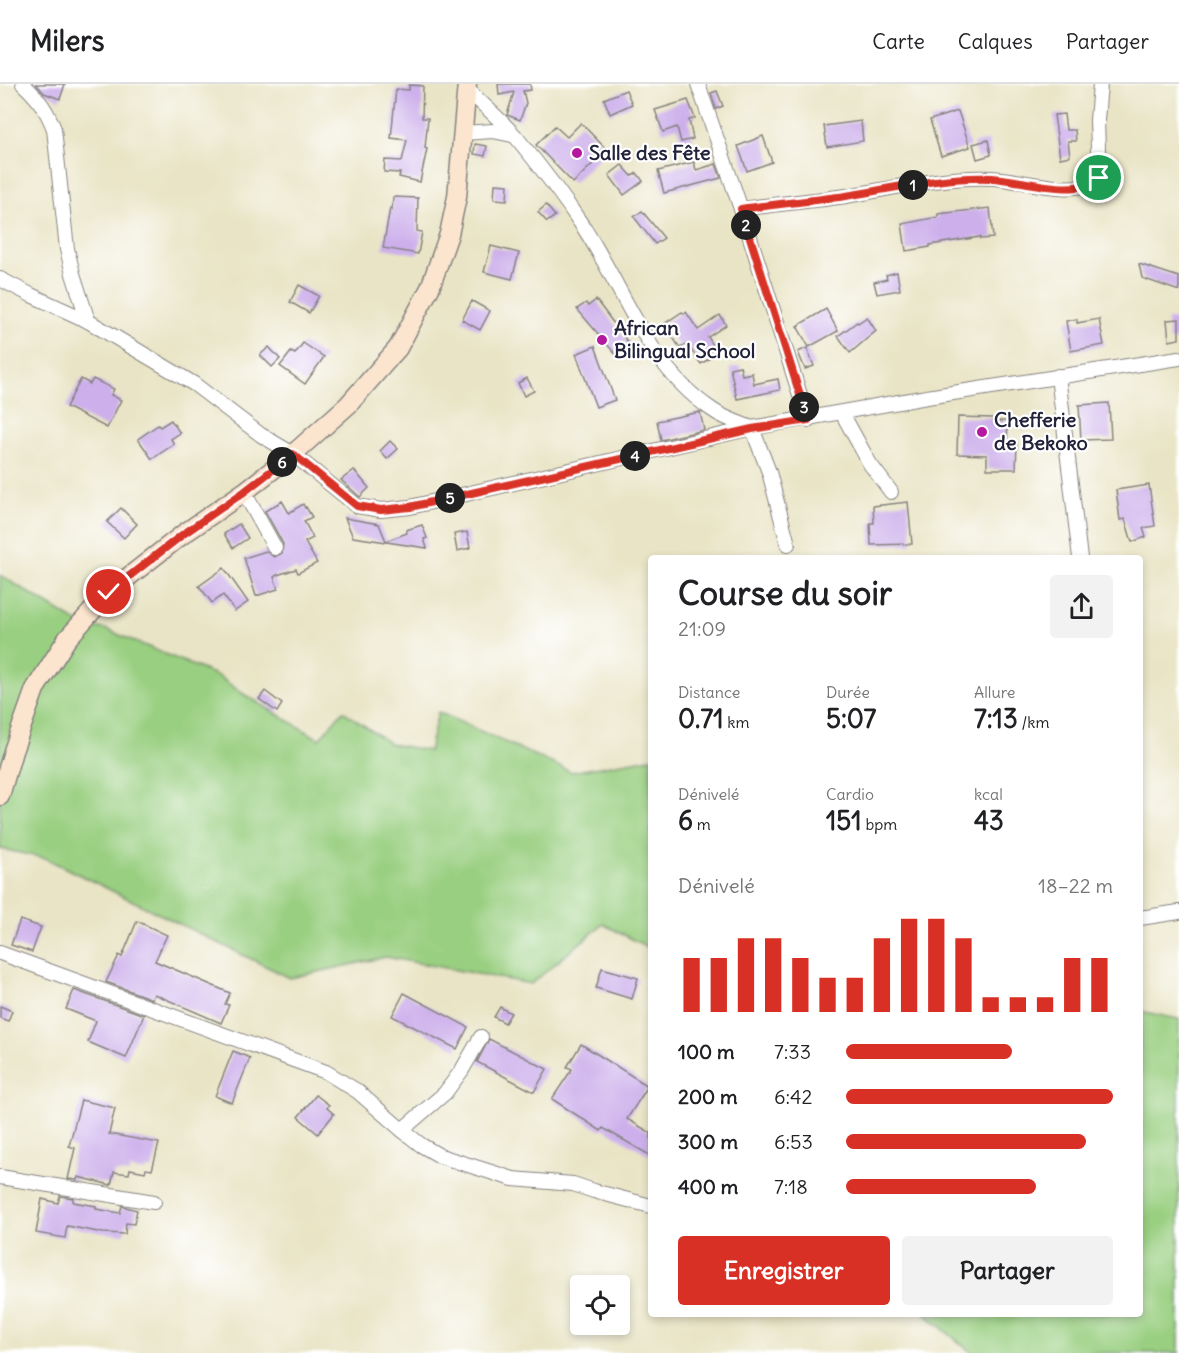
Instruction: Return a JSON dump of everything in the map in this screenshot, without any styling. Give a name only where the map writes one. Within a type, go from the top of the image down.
[{"type":"main road","points":[[0,796],[35,689],[67,639],[109,592],[182,535],[244,492],[293,454],[348,405],[398,348],[430,288],[449,234],[457,197],[467,87]]},
{"type":"street","points":[[23,84],[41,101],[54,129],[67,249],[88,321]]},
{"type":"street","points":[[698,84],[741,209],[808,420]]},
{"type":"street","points":[[741,209],[957,178],[1013,179],[1040,186],[1082,188],[1099,178],[1097,120],[1100,84]]},
{"type":"street","points":[[467,87],[514,136],[560,192],[586,231],[633,316],[674,376],[690,393],[712,410],[752,429],[769,472],[788,544]]},
{"type":"street","points":[[463,133],[493,131],[514,136]]},
{"type":"street","points":[[0,279],[31,296],[88,321],[194,384],[261,435],[293,454],[357,506],[381,510],[410,507],[752,429],[1058,376],[1179,358]]},
{"type":"street","points":[[1058,376],[1080,555]]},
{"type":"street","points":[[842,413],[870,464],[891,492]]},
{"type":"street","points":[[244,492],[275,548]]},
{"type":"street","points":[[1143,918],[1179,912]]},
{"type":"street","points":[[0,953],[326,1072],[357,1091],[421,1145],[440,1156],[513,1179],[573,1184],[648,1205]]},
{"type":"street","points":[[402,1130],[445,1093],[481,1038]]},
{"type":"street","points":[[0,1177],[154,1202]]},
{"type":"green space","points":[[0,575],[83,626],[105,629],[218,676],[319,739],[343,711],[391,744],[429,751],[438,712],[571,772],[648,759],[648,947],[603,924],[531,984],[386,957],[290,978],[45,858],[0,849]]},
{"type":"green space","points":[[1143,1012],[1179,1019],[1179,1353],[972,1353],[929,1317],[1143,1317]]},
{"type":"building","points":[[36,84],[65,84],[60,99],[44,93]]},
{"type":"building","points":[[498,84],[530,84],[531,90],[523,91],[526,103],[520,120],[507,115],[514,92],[499,95]]},
{"type":"building","points":[[409,85],[423,86],[422,118],[428,118],[425,148],[427,149],[420,182],[399,177],[400,173],[384,172],[385,160],[402,161],[407,140],[391,138],[396,89],[409,90]]},
{"type":"building","points":[[626,90],[632,104],[610,114],[604,99]]},
{"type":"building","points":[[717,91],[723,106],[716,109],[711,93]]},
{"type":"building","points":[[688,100],[695,118],[689,120],[693,139],[681,142],[677,127],[663,132],[655,110]]},
{"type":"building","points":[[958,111],[970,147],[941,156],[930,120]]},
{"type":"building","points":[[1064,114],[1066,130],[1075,130],[1076,141],[1068,141],[1070,156],[1060,158],[1054,115]]},
{"type":"building","points":[[861,121],[863,141],[827,147],[824,126]]},
{"type":"building","name":"Salle des Fête","points":[[581,123],[607,150],[573,183],[536,145],[555,126],[567,137]]},
{"type":"building","points":[[763,136],[772,162],[747,171],[738,146]]},
{"type":"building","points":[[988,140],[991,155],[977,159],[973,144]]},
{"type":"building","points":[[475,144],[487,146],[485,156],[474,154]]},
{"type":"building","points":[[694,162],[696,170],[716,164],[721,178],[664,193],[658,171]]},
{"type":"building","points":[[622,165],[632,176],[637,173],[643,181],[624,195],[609,175]]},
{"type":"building","points":[[495,184],[508,185],[507,200],[494,199]]},
{"type":"building","points":[[393,197],[418,198],[417,231],[422,232],[418,254],[383,248]]},
{"type":"building","points":[[546,205],[555,216],[547,222],[538,212]]},
{"type":"building","points":[[990,208],[993,238],[980,239],[980,237],[906,251],[902,224],[938,217],[938,214]]},
{"type":"building","points":[[642,211],[664,238],[655,244],[634,217]]},
{"type":"building","points":[[491,246],[519,253],[512,279],[484,272]]},
{"type":"building","points":[[1139,264],[1179,277],[1179,291],[1142,278]]},
{"type":"building","points":[[897,272],[900,290],[877,294],[874,282],[887,279],[886,275]]},
{"type":"building","points":[[299,285],[319,296],[309,313],[290,302]]},
{"type":"building","points":[[596,300],[630,345],[617,356],[577,309],[586,303],[588,306]]},
{"type":"building","points":[[472,301],[490,311],[480,330],[462,320]]},
{"type":"building","points":[[826,309],[838,331],[809,347],[797,326]]},
{"type":"building","points":[[682,312],[684,314],[686,312],[698,330],[720,315],[726,325],[708,337],[718,353],[701,364],[687,344],[680,348],[664,324]]},
{"type":"building","points":[[867,317],[876,331],[850,353],[838,336]]},
{"type":"building","points":[[1077,319],[1077,323],[1099,319],[1104,345],[1071,351],[1066,321]]},
{"type":"building","points":[[1179,319],[1179,339],[1169,341],[1167,320]]},
{"type":"building","points":[[303,343],[324,357],[305,384],[280,366],[291,352],[295,354]]},
{"type":"building","points":[[595,346],[615,400],[596,407],[576,354]]},
{"type":"building","points":[[269,347],[280,359],[272,367],[260,355]]},
{"type":"building","points":[[807,348],[814,366],[805,369],[798,352]]},
{"type":"building","points":[[740,366],[742,375],[752,373],[754,384],[778,379],[780,390],[737,399],[730,368]]},
{"type":"building","points":[[527,378],[534,391],[524,396],[518,383]]},
{"type":"building","points":[[81,379],[90,384],[93,379],[114,389],[111,395],[121,400],[107,428],[66,407]]},
{"type":"building","points":[[1109,403],[1111,439],[1081,440],[1079,405]]},
{"type":"building","points":[[700,412],[704,430],[661,440],[657,421]]},
{"type":"building","name":"Chefferie de Bekoko","points":[[958,417],[1008,421],[1007,443],[1017,443],[1016,469],[987,469],[987,455],[957,454]]},
{"type":"building","points":[[171,420],[180,433],[171,439],[174,444],[152,459],[138,439],[158,425],[160,427]]},
{"type":"building","points":[[390,441],[398,449],[387,459],[380,451]]},
{"type":"building","points":[[354,470],[369,488],[360,497],[341,480]]},
{"type":"building","points":[[1149,485],[1155,526],[1143,528],[1146,537],[1132,542],[1125,519],[1120,520],[1116,490]]},
{"type":"building","points":[[282,501],[289,513],[303,504],[312,517],[304,521],[313,538],[305,542],[317,563],[298,573],[296,569],[277,575],[274,577],[278,589],[256,596],[244,558],[266,551],[274,557],[282,553],[283,544],[265,511]]},
{"type":"building","points":[[908,502],[912,544],[871,545],[870,523],[874,523],[873,506]]},
{"type":"building","points":[[121,508],[137,524],[124,538],[107,522]]},
{"type":"building","points":[[345,518],[379,524],[386,541],[407,533],[406,530],[422,525],[427,538],[424,539],[427,548],[353,537]]},
{"type":"building","points":[[239,524],[248,538],[233,548],[224,534]]},
{"type":"building","points":[[467,532],[470,548],[457,551],[454,534]]},
{"type":"building","points":[[224,568],[248,602],[235,611],[223,595],[212,603],[199,586]]},
{"type":"building","points":[[265,691],[282,704],[277,712],[259,699]]},
{"type":"building","points":[[20,920],[41,927],[32,952],[11,945]]},
{"type":"building","points":[[137,921],[167,935],[155,961],[230,993],[225,1004],[229,1005],[221,1023],[154,994],[152,999],[106,982],[119,955],[122,957]]},
{"type":"building","points":[[602,968],[638,978],[632,999],[596,988]]},
{"type":"building","points":[[74,990],[144,1015],[126,1058],[88,1042],[96,1021],[66,1009]]},
{"type":"building","points":[[404,993],[468,1027],[457,1049],[392,1016]]},
{"type":"building","points":[[0,1006],[12,1011],[8,1021],[0,1018]]},
{"type":"building","points":[[500,1007],[511,1013],[505,1023],[494,1017]]},
{"type":"building","points":[[489,1039],[547,1069],[534,1092],[477,1062]]},
{"type":"building","points":[[581,1044],[648,1086],[627,1119],[648,1131],[648,1154],[603,1128],[601,1131],[552,1099],[572,1069],[567,1067]]},
{"type":"building","points":[[233,1051],[250,1058],[232,1103],[215,1096]]},
{"type":"building","points":[[316,1095],[329,1105],[327,1108],[334,1114],[318,1134],[298,1117]]},
{"type":"building","points":[[81,1100],[115,1108],[109,1134],[159,1143],[152,1170],[146,1169],[145,1172],[130,1169],[129,1174],[114,1172],[111,1185],[78,1177],[77,1180],[68,1179],[75,1148],[69,1146]]},
{"type":"building","points":[[60,1196],[73,1198],[73,1202],[96,1206],[96,1209],[120,1213],[122,1206],[137,1210],[134,1224],[126,1223],[125,1234],[103,1233],[67,1226],[65,1238],[36,1233],[42,1199],[58,1203]]},
{"type":"place","name":"Salle des Fête","points":[[577,153]]},
{"type":"place","name":"African Bilingual School","points":[[602,340]]},
{"type":"place","name":"Chefferie de Bekoko","points":[[982,432]]},
{"type":"route","points":[[109,592],[182,535],[244,492],[293,454],[357,506],[381,510],[410,507],[752,429],[808,420],[741,209],[957,178],[1013,179],[1040,186],[1082,188],[1099,178]]}]
